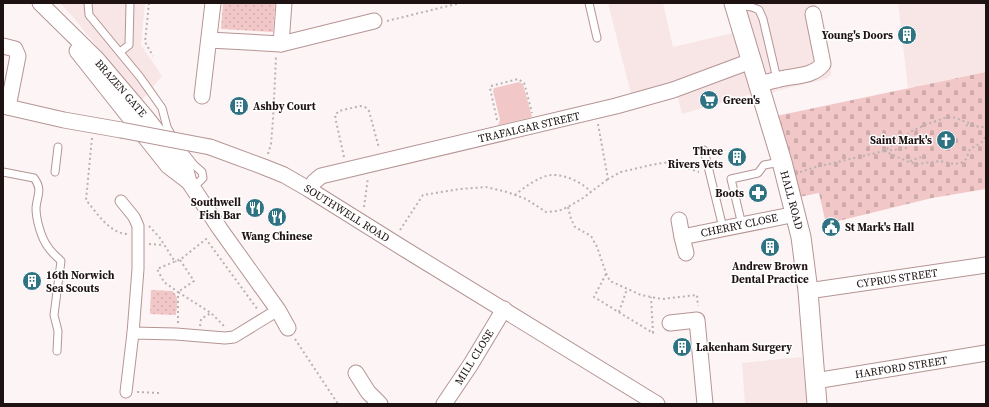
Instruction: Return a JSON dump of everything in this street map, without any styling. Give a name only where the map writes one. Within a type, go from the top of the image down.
[{"type":"street","name":"BRAZEN GATE","points":[[40,3],[97,59],[147,118],[184,167],[189,182],[220,229],[278,310],[288,328]]},
{"type":"street","points":[[202,96],[213,3]]},
{"type":"street","points":[[279,43],[284,3]]},
{"type":"street","name":"HALL ROAD","points":[[734,6],[784,169],[802,237],[817,404]]},
{"type":"street","points":[[758,85],[777,79],[818,71],[823,64],[824,44],[813,14]]},
{"type":"street","points":[[209,40],[279,43],[374,21]]},
{"type":"street","points":[[3,46],[14,49],[18,56],[6,106]]},
{"type":"street","name":"TRAFALGAR STREET","points":[[310,190],[314,182],[321,176],[595,111],[673,90],[751,62]]},
{"type":"street","name":"SOUTHWELL ROAD","points":[[6,106],[63,125],[94,125],[210,147],[284,176],[310,190],[392,242],[504,309],[657,404]]},
{"type":"street","points":[[121,201],[134,217],[138,226],[139,239],[136,305],[126,392]]},
{"type":"street","name":"CHERRY CLOSE","points":[[682,237],[796,214]]},
{"type":"street","points":[[679,220],[686,253]]},
{"type":"street","name":"CYPRUS STREET","points":[[808,291],[986,265]]},
{"type":"street","name":"MILL CLOSE","points":[[444,404],[471,364],[504,309]]},
{"type":"street","points":[[133,334],[176,334],[226,338],[234,337],[278,310]]},
{"type":"street","points":[[670,323],[697,320],[705,404]]},
{"type":"street","name":"HARFORD STREET","points":[[815,381],[986,353]]},
{"type":"street","points":[[356,372],[368,392],[380,404]]},
{"type":"lane","points":[[88,3],[89,15],[140,77],[162,108],[167,126],[173,138],[202,172],[203,178],[198,183],[189,182]]},
{"type":"lane","points":[[120,52],[129,45],[130,3]]},
{"type":"lane","points":[[589,3],[597,38]]},
{"type":"lane","points":[[734,6],[751,6],[759,10],[763,19],[777,79]]},
{"type":"lane","points":[[55,172],[58,147]]},
{"type":"lane","points":[[704,150],[724,228]]},
{"type":"lane","points":[[742,225],[731,180],[758,174],[764,165],[784,169]]},
{"type":"lane","points":[[3,172],[34,178],[38,184],[39,193],[36,208],[38,224],[47,246],[61,261],[54,315],[58,331],[57,351]]},
{"type":"path","points":[[149,3],[145,42],[153,56]]},
{"type":"path","points":[[374,21],[379,23],[460,3]]},
{"type":"path","points":[[264,167],[271,144],[279,43]]},
{"type":"path","points":[[494,135],[493,128],[496,125],[497,120],[490,88],[491,86],[521,80],[525,86],[533,114],[538,125]]},
{"type":"path","points":[[342,171],[340,164],[344,156],[335,115],[338,111],[360,106],[366,107],[369,111],[377,144],[384,152],[387,161]]},
{"type":"path","points":[[595,111],[608,179]]},
{"type":"path","points":[[884,151],[924,124],[947,117],[953,117],[979,127],[986,127]]},
{"type":"path","points":[[966,126],[970,123]]},
{"type":"path","points":[[94,125],[86,200],[107,225],[120,234],[164,245]]},
{"type":"path","points":[[884,151],[909,162],[918,164],[940,160],[954,164],[961,163],[966,159],[970,149],[981,143],[986,136]]},
{"type":"path","points":[[784,169],[816,167],[884,151],[907,148]]},
{"type":"path","points":[[909,162],[921,157]]},
{"type":"path","points":[[392,242],[423,196],[460,189],[486,187],[526,199],[546,212],[558,211],[568,207],[620,172],[669,162],[699,172],[709,172]]},
{"type":"path","points":[[358,220],[364,208],[369,174],[368,165]]},
{"type":"path","points":[[515,195],[528,184],[550,175],[570,178],[591,192]]},
{"type":"path","points":[[568,207],[575,227],[591,236],[597,247],[610,281],[641,295],[662,299],[697,295],[699,311],[697,320]]},
{"type":"path","points":[[147,224],[164,245],[175,262],[181,259],[208,237]]},
{"type":"path","points":[[206,239],[255,306]]},
{"type":"path","points":[[181,259],[157,269],[164,282],[211,312],[222,323]]},
{"type":"path","points":[[178,292],[194,281],[181,259]]},
{"type":"path","points":[[606,273],[594,297],[653,333],[651,297]]},
{"type":"path","points":[[619,312],[627,288]]},
{"type":"path","points":[[176,334],[178,324],[178,292]]},
{"type":"path","points":[[199,336],[201,319],[211,312]]},
{"type":"path","points":[[288,328],[338,404]]},
{"type":"path","points":[[126,392],[159,393]]},
{"type":"shaded area","points":[[60,3],[145,3],[141,45],[162,76],[141,101],[73,17]]},
{"type":"shaded area","points":[[608,3],[663,3],[673,47],[732,33],[751,94],[682,114],[677,94],[634,106]]},
{"type":"shaded area","points":[[744,3],[815,3],[831,66],[831,75],[826,79],[776,91],[772,93],[772,98]]},
{"type":"shaded area","points":[[898,3],[986,3],[986,72],[908,88]]},
{"type":"shaded area","points":[[802,357],[807,404],[745,404],[742,363]]},
{"type":"green space","points":[[223,3],[275,4],[273,32],[221,29]]},
{"type":"green space","points":[[986,72],[986,189],[932,198],[826,224],[819,193],[799,197],[776,116]]},
{"type":"green space","points":[[519,82],[523,84],[532,117],[498,125],[500,120],[493,91],[494,88]]},
{"type":"green space","points":[[151,290],[172,291],[175,293],[177,299],[176,315],[150,314]]},
{"type":"place","name":"Young's Doors","points":[[907,35]]},
{"type":"place","name":"Green's","points":[[709,100]]},
{"type":"place","name":"Ashby Court","points":[[239,106]]},
{"type":"place","name":"Saint Mark's","points":[[946,140]]},
{"type":"place","name":"Three Rivers Vets","points":[[737,157]]},
{"type":"place","name":"Boots","points":[[758,193]]},
{"type":"place","name":"Southwell Fish Bar","points":[[255,208]]},
{"type":"place","name":"Wang Chinese","points":[[277,217]]},
{"type":"place","name":"St Mark's Hall","points":[[831,227]]},
{"type":"place","name":"Andrew Brown Dental Practice","points":[[770,247]]},
{"type":"place","name":"16th Norwich Sea Scouts","points":[[32,281]]},
{"type":"place","name":"Lakenham Surgery","points":[[682,347]]}]
